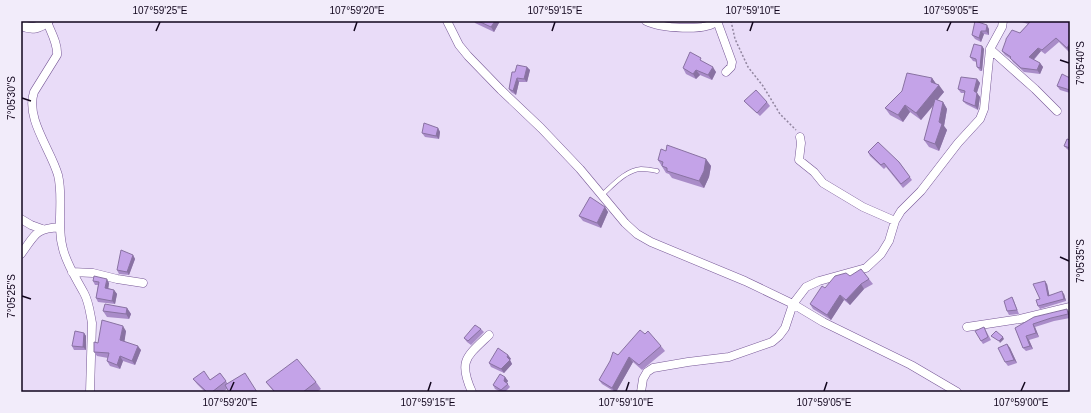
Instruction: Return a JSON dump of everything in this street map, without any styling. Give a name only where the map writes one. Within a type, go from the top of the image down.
[{"type":"street","points":[[447,21],[459,44],[468,56],[580,169],[625,223],[637,234],[651,242],[793,304],[823,322],[911,365],[957,392]]},
{"type":"street","points":[[646,21],[668,27],[700,27],[712,25],[717,21],[732,62],[731,66],[726,72]]},
{"type":"street","points":[[641,392],[643,379],[647,372],[653,368],[729,357],[772,342],[785,328],[793,304],[806,287],[819,281],[862,269],[873,262],[881,254],[889,241],[895,221],[901,211],[921,191],[958,142],[980,119],[984,109],[990,49],[1002,27],[1003,21]]},
{"type":"street","points":[[21,25],[36,28],[48,22],[56,45],[56,55],[34,92],[32,106],[35,120],[58,175],[61,193],[60,227],[62,248],[72,272],[85,294],[90,312],[92,322],[90,392]]},
{"type":"street","points":[[990,49],[1035,89],[1057,111]]},
{"type":"street","points":[[800,137],[802,143],[799,160],[814,172],[820,180],[863,207],[895,221]]},
{"type":"street","points":[[21,219],[42,229],[60,227]]},
{"type":"street","points":[[21,254],[35,234],[42,229]]},
{"type":"street","points":[[72,272],[93,273],[117,280],[143,282]]},
{"type":"street","points":[[968,327],[1020,319],[1070,307]]},
{"type":"street","points":[[472,392],[465,376],[465,362],[489,335]]},
{"type":"lane","points":[[601,195],[631,172],[640,169],[657,171]]},
{"type":"path","points":[[731,21],[735,39],[748,67],[763,86],[780,114],[800,137]]},
{"type":"building","points":[[478,21],[495,21],[491,27]]},
{"type":"building","points":[[975,21],[987,25],[986,31],[981,31],[979,38],[972,35]]},
{"type":"building","points":[[1026,21],[1070,21],[1070,43],[1067,48],[1056,38],[1042,50],[1038,48],[1029,57],[1040,63],[1037,70],[1021,68],[1010,58],[1011,57],[1002,51],[1006,39],[1012,30],[1020,33],[1030,22]]},
{"type":"building","points":[[974,44],[982,46],[980,68],[977,67],[976,59],[970,57]]},
{"type":"building","points":[[690,52],[701,58],[700,60],[713,67],[708,75],[696,70],[693,74],[683,68]]},
{"type":"building","points":[[517,65],[527,67],[524,79],[517,78],[513,91],[509,89],[512,72],[515,72]]},
{"type":"building","points":[[907,73],[932,78],[931,82],[939,85],[916,113],[905,105],[898,115],[885,108],[902,91]]},
{"type":"building","points":[[1062,74],[1070,78],[1070,90],[1057,86]]},
{"type":"building","points":[[961,77],[977,79],[974,91],[977,93],[975,106],[963,101],[965,91],[958,89]]},
{"type":"building","points":[[756,90],[767,102],[757,113],[744,101]]},
{"type":"building","points":[[935,99],[943,102],[939,122],[942,124],[935,144],[924,140]]},
{"type":"building","points":[[424,123],[438,128],[436,136],[422,133]]},
{"type":"building","points":[[1067,139],[1070,140],[1070,148],[1064,146]]},
{"type":"building","points":[[878,142],[899,162],[910,177],[901,184],[884,163],[881,165],[868,152]]},
{"type":"building","points":[[667,145],[706,159],[704,171],[699,181],[667,171],[667,168],[662,166],[663,162],[658,160],[661,149],[666,151]]},
{"type":"building","points":[[590,197],[605,207],[597,223],[579,216]]},
{"type":"building","points":[[121,250],[133,255],[127,272],[117,270]]},
{"type":"building","points":[[861,269],[869,279],[861,284],[846,300],[840,295],[827,315],[810,304],[822,286],[825,288],[835,276],[846,273],[850,276]]},
{"type":"building","points":[[94,276],[107,279],[105,288],[114,290],[112,301],[96,298],[99,282],[93,281]]},
{"type":"building","points":[[1045,281],[1048,296],[1062,291],[1064,299],[1038,306],[1036,300],[1040,299],[1033,284]]},
{"type":"building","points":[[1012,297],[1017,310],[1007,311],[1004,301]]},
{"type":"building","points":[[105,304],[127,308],[126,314],[103,311]]},
{"type":"building","points":[[1067,309],[1068,314],[1033,324],[1036,333],[1026,336],[1030,346],[1023,348],[1015,328],[1034,317]]},
{"type":"building","points":[[102,320],[123,326],[120,340],[138,346],[132,361],[120,356],[117,365],[107,361],[109,353],[94,352],[94,342],[98,343]]},
{"type":"building","points":[[475,325],[481,329],[468,341],[464,338]]},
{"type":"building","points":[[984,327],[988,337],[981,341],[975,331]]},
{"type":"building","points":[[640,330],[645,334],[648,331],[661,346],[639,365],[629,357],[612,388],[599,380],[610,361],[613,352],[618,355]]},
{"type":"building","points":[[75,331],[84,333],[83,347],[72,346]]},
{"type":"building","points":[[996,331],[1003,337],[999,341],[991,336]]},
{"type":"building","points":[[1007,344],[1014,360],[1005,362],[998,348]]},
{"type":"building","points":[[498,348],[508,355],[507,357],[510,360],[501,369],[489,363]]},
{"type":"building","points":[[297,359],[316,382],[303,392],[275,392],[266,382]]},
{"type":"building","points":[[204,371],[210,380],[220,373],[226,381],[212,392],[207,392],[193,379]]},
{"type":"building","points":[[245,373],[257,392],[229,392],[225,385]]},
{"type":"building","points":[[500,374],[505,377],[504,381],[508,384],[501,390],[493,385]]}]
